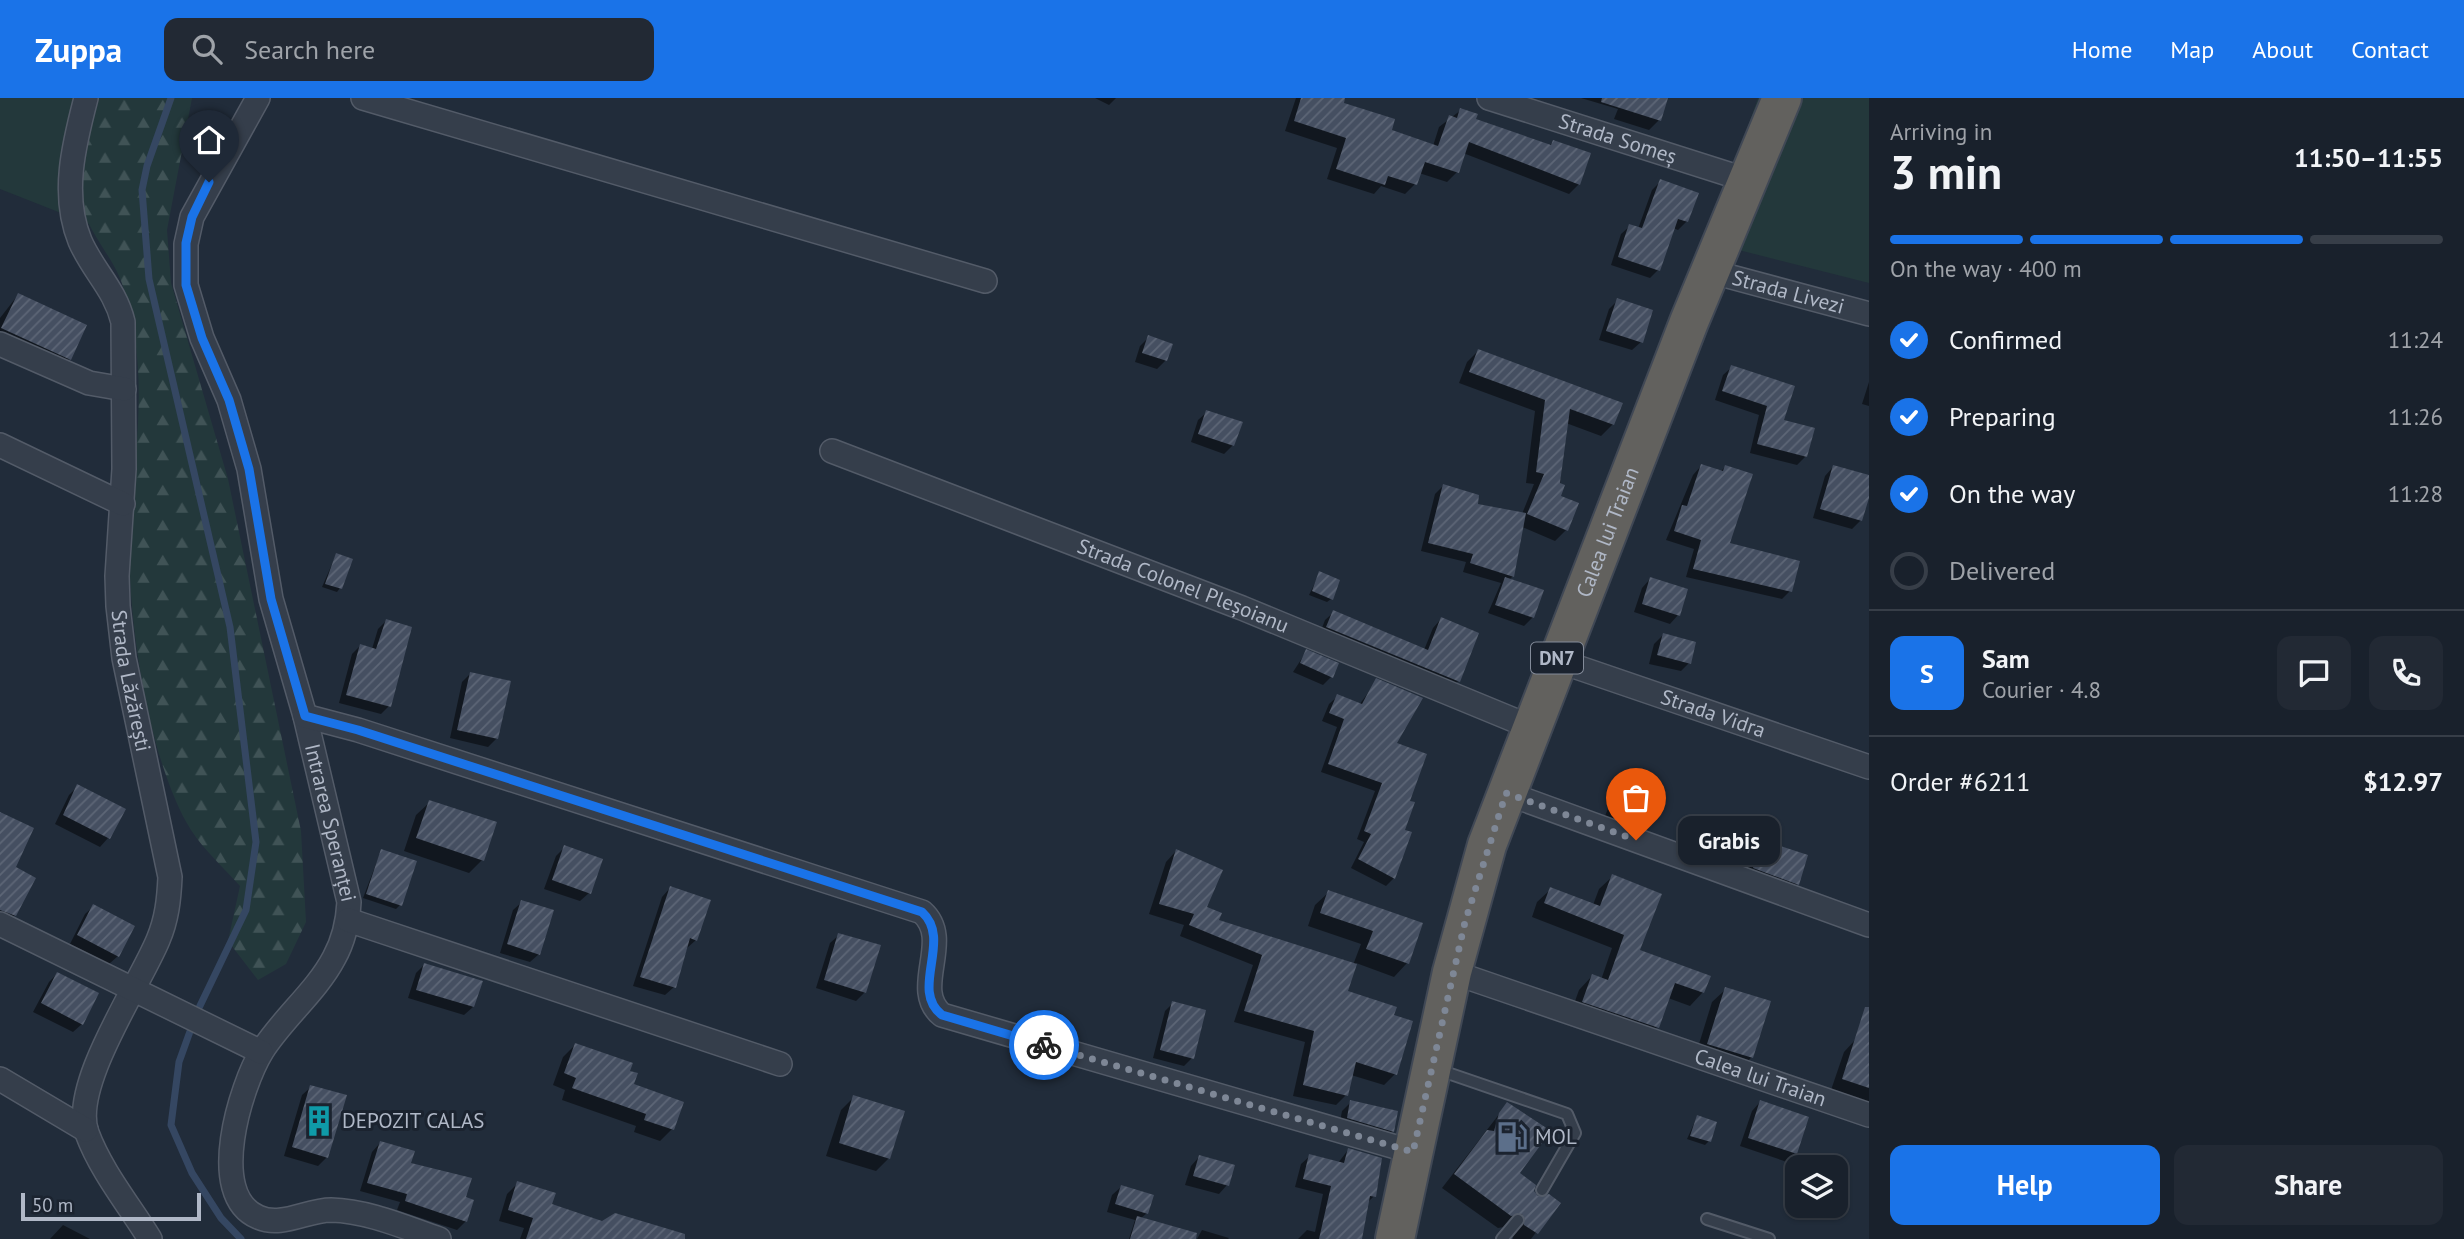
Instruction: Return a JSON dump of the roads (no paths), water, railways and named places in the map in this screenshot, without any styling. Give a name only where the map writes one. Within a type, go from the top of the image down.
[{"type":"highway","name":"Calea lui Traian","points":[[1395,1239],[1452,972],[1484,857],[1556,660],[1709,271],[1782,98]]},
{"type":"street","name":"Strada Lăzărești","points":[[86,98],[69,178],[72,206],[80,240],[118,300],[122,322],[122,504],[117,576],[124,658],[170,877],[169,904],[159,938],[95,1064],[87,1094],[86,1130],[108,1173],[150,1239]]},
{"type":"street","points":[[258,98],[192,217],[186,243],[186,285],[202,338],[229,400],[249,469],[271,599],[305,716]]},
{"type":"street","points":[[363,98],[985,281]]},
{"type":"street","name":"Strada Someș","points":[[1489,98],[1747,180]]},
{"type":"street","name":"Strada Livezi","points":[[1709,271],[1869,314]]},
{"type":"street","points":[[0,344],[89,383],[124,389]]},
{"type":"street","points":[[0,445],[122,504]]},
{"type":"street","name":"Strada Colonel Pleșoianu","points":[[832,452],[1242,608],[1531,727]]},
{"type":"street","name":"Strada Vidra","points":[[1556,660],[1869,767]]},
{"type":"street","name":"Intrarea Speranței","points":[[439,1239],[362,1213],[328,1210],[286,1220],[258,1218],[242,1206],[233,1185],[230,1165],[233,1131],[261,1052],[334,959],[348,920],[349,902],[305,716],[358,730],[922,912],[932,920],[935,935],[929,996],[933,1008],[942,1015],[1413,1152]]},
{"type":"street","points":[[1506,793],[1869,925]]},
{"type":"street","name":"Intrarea Speranței","points":[[348,920],[779,1064]]},
{"type":"street","points":[[0,924],[261,1052]]},
{"type":"street","name":"Calea lui Traian","points":[[1452,972],[1869,1115]]},
{"type":"street","points":[[0,1079],[86,1130]]},
{"type":"lane","points":[[1431,1068],[1567,1114],[1575,1133],[1542,1190]]},
{"type":"lane","points":[[1707,1219],[1769,1239]]},
{"type":"lane","points":[[1502,1239],[1518,1220]]},
{"type":"waterway","points":[[171,98],[147,166],[142,190],[149,279],[230,627],[256,842],[246,910],[197,1012],[179,1062],[171,1125],[192,1173],[221,1218],[241,1239]]},
{"type":"place","name":"Grabis","points":[[1636,840]]},
{"type":"place","name":"DEPOZIT CALAS","points":[[319,1121]]},
{"type":"place","name":"MOL","points":[[1512,1137]]}]
